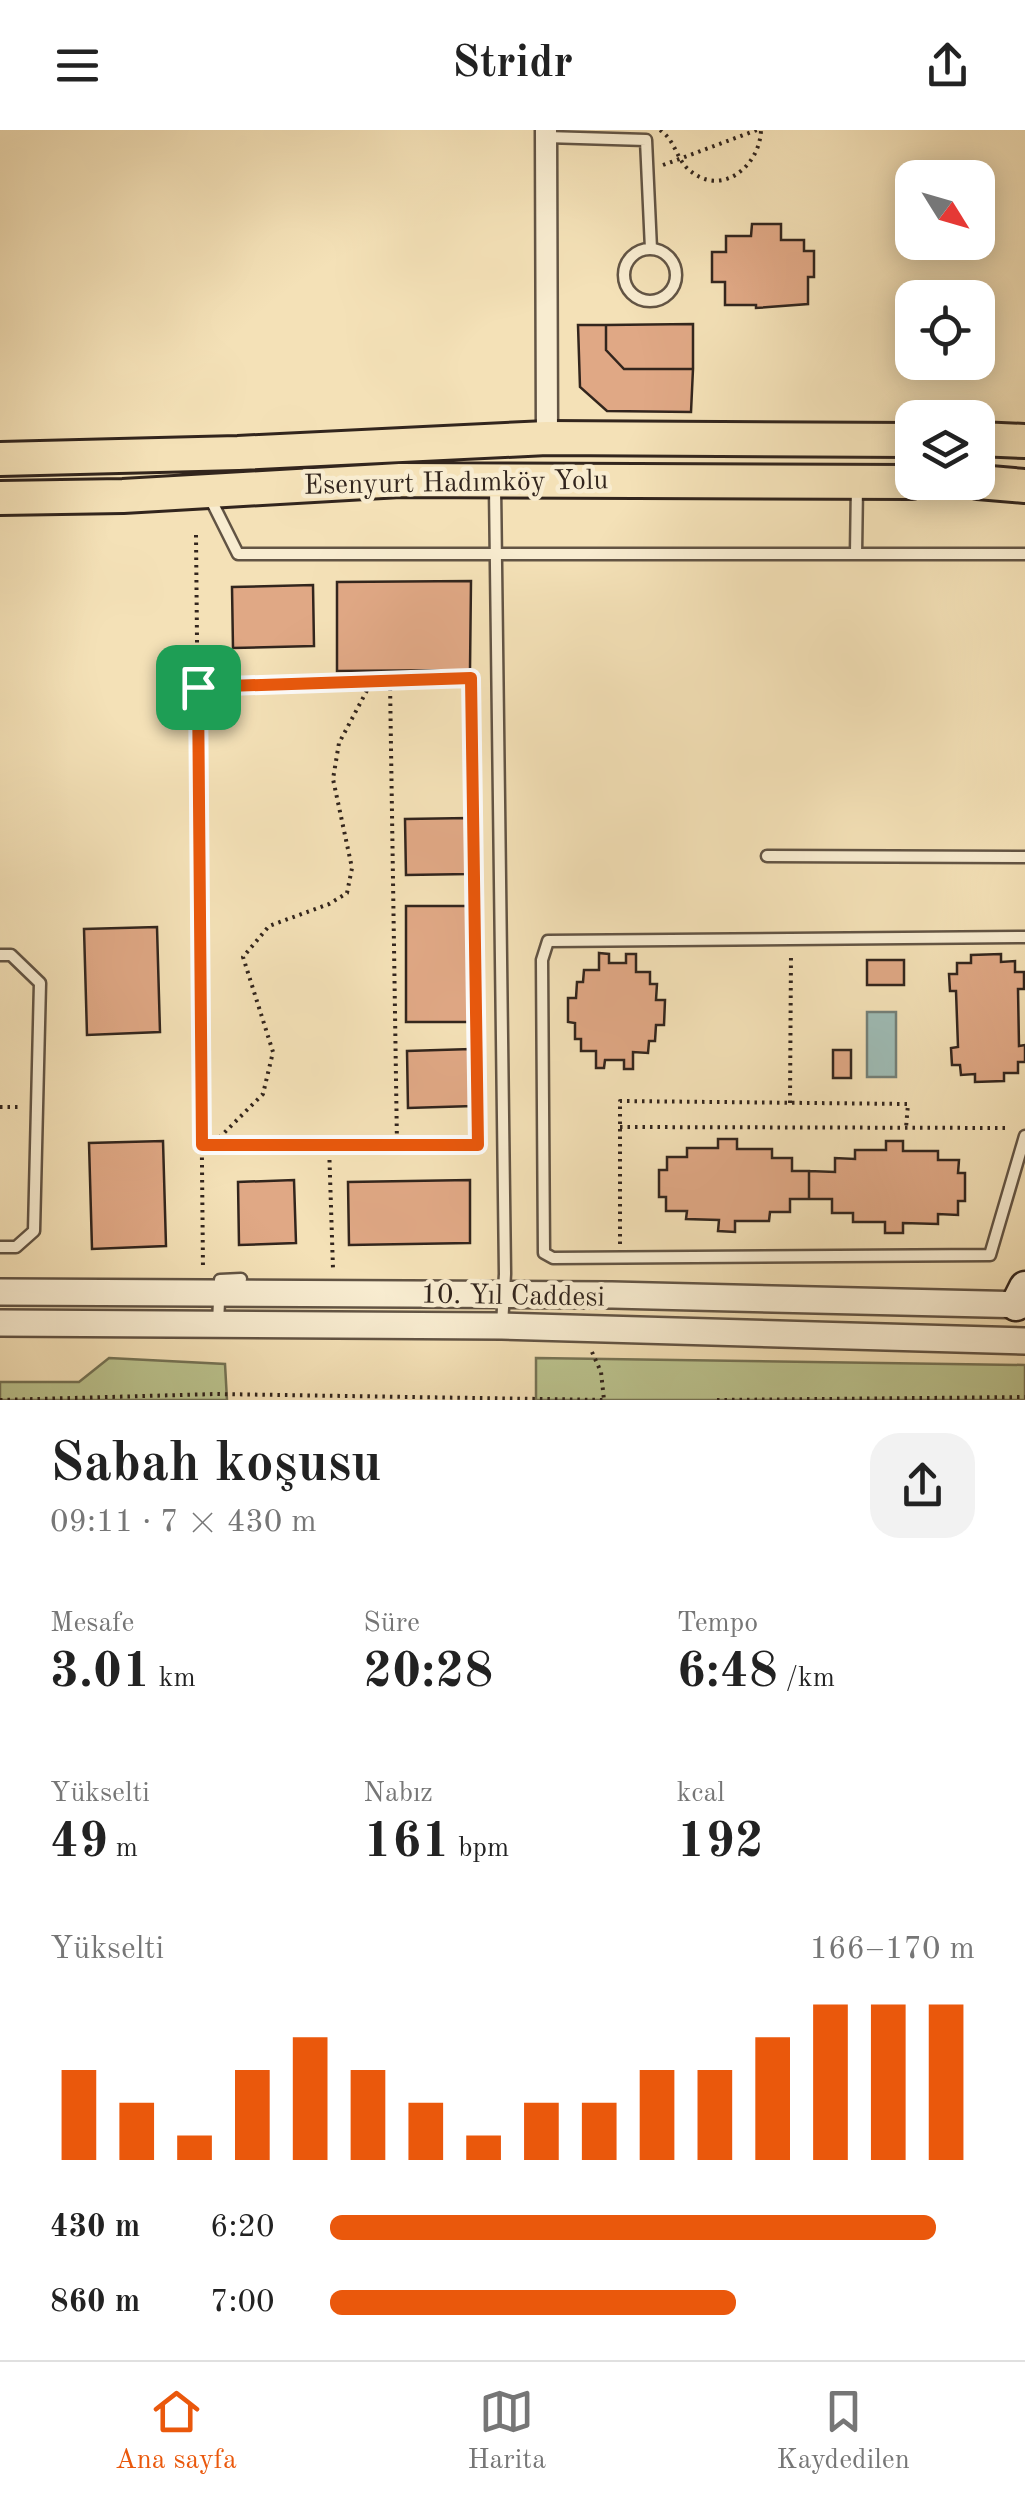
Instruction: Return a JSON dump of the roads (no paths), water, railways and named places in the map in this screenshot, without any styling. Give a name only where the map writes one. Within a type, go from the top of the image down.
[{"type":"main road","name":"Esenyurt Hadımköy Yolu","points":[[0,458],[238,453],[547,438],[895,440]]},
{"type":"main road","points":[[995,440],[1025,441]]},
{"type":"main road","name":"Esenyurt Hadımköy Yolu","points":[[0,498],[400,480],[895,482]]},
{"type":"main road","points":[[995,483],[1025,486]]},
{"type":"street","points":[[546,133],[547,438]]},
{"type":"street","name":"10. Yıl Caddesi","points":[[0,1292],[221,1288],[334,1293],[1022,1299]]},
{"type":"street","name":"10. Yıl Caddesi","points":[[0,1323],[502,1326],[1025,1341]]},
{"type":"lane","points":[[546,133],[646,140],[651,249]]},
{"type":"lane","points":[[651,249],[660,250],[672,261],[676,276],[664,297],[648,300],[632,293],[624,278],[634,254],[651,249]]},
{"type":"lane","points":[[495,481],[505,1294],[502,1326]]},
{"type":"lane","points":[[856,481],[856,554]]},
{"type":"lane","points":[[206,491],[238,554],[1025,554]]},
{"type":"lane","points":[[767,856],[1025,857]]},
{"type":"lane","points":[[1025,937],[548,940],[542,960],[544,1253],[554,1258],[990,1254],[1025,1132]]},
{"type":"lane","points":[[0,954],[12,954],[40,983],[34,1231],[16,1247],[0,1247]]},
{"type":"lane","points":[[218,1324],[221,1288]]},
{"type":"water","points":[[867,1012],[896,1012],[896,1077],[867,1077]]}]
